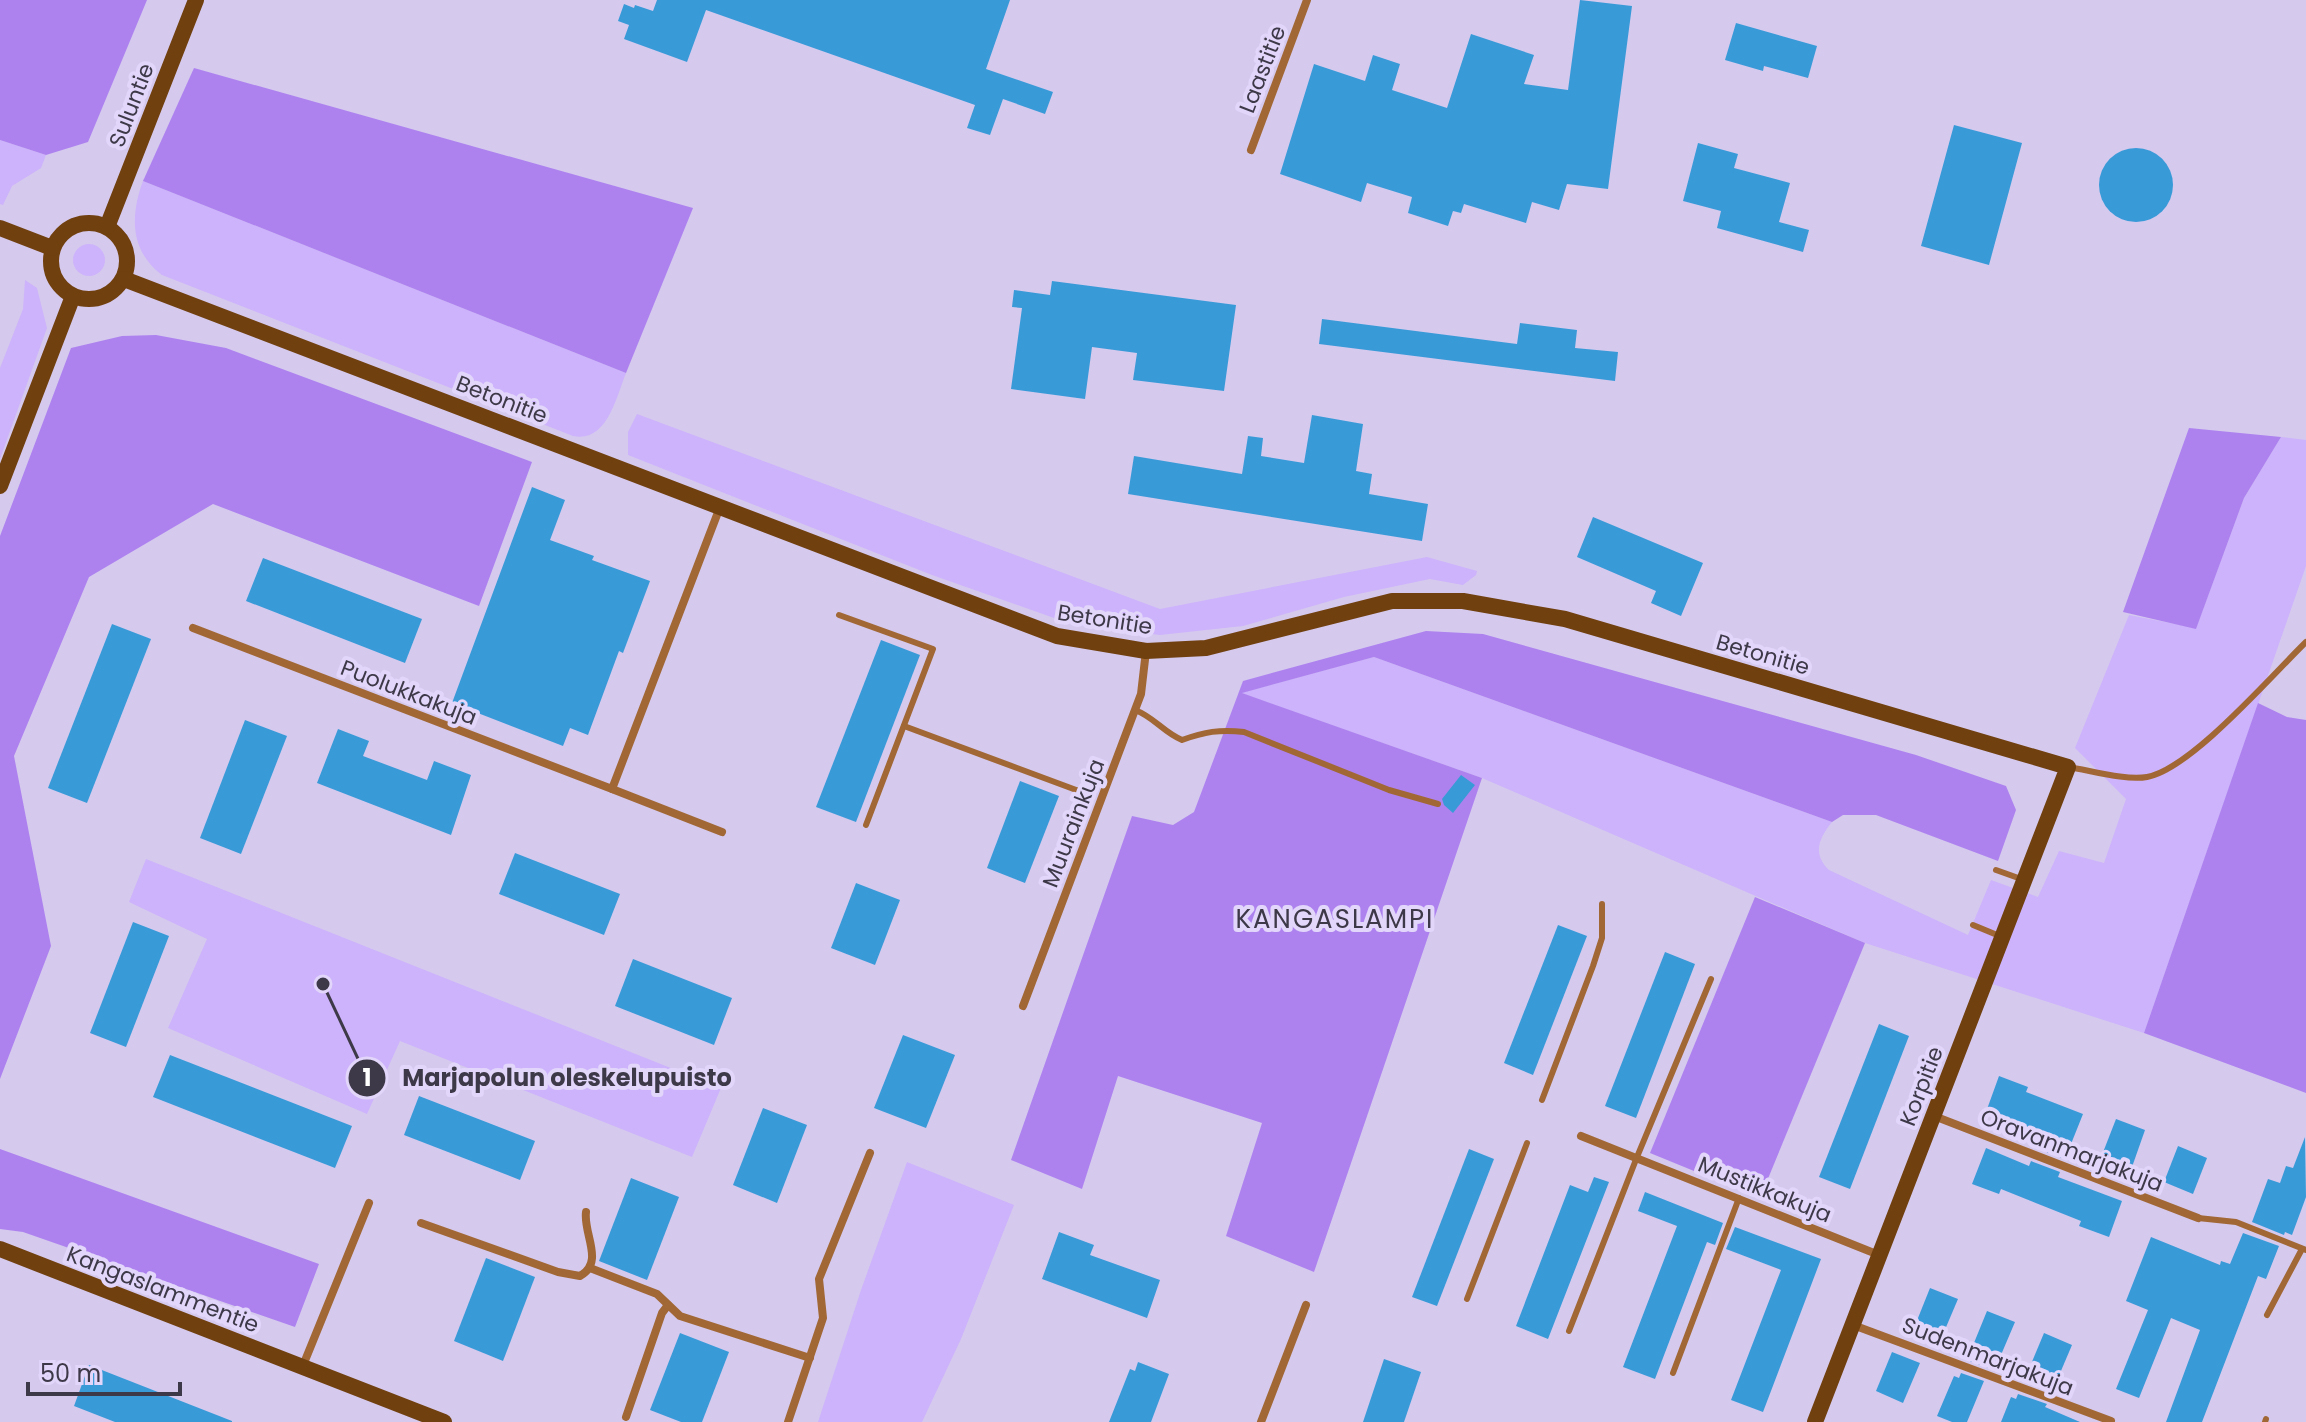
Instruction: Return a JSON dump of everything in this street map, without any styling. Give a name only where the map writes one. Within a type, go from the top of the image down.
[{"type":"street","name":"Suluntie","points":[[107,227],[196,0]]},
{"type":"street","name":"Laastitie","points":[[1251,150],[1307,0]]},
{"type":"street","points":[[86,222],[107,227],[122,240],[128,259],[124,279],[111,293],[93,300],[73,296],[58,285],[51,267],[52,248],[65,230],[86,222]]},
{"type":"street","points":[[0,228],[52,248]]},
{"type":"street","name":"Betonitie","points":[[124,279],[1057,636],[1146,651],[1206,648],[1392,601],[1463,601],[1565,619],[2068,767]]},
{"type":"street","points":[[0,486],[73,296]]},
{"type":"street","points":[[612,789],[721,506]]},
{"type":"street","name":"Puolukkakuja","points":[[193,628],[722,832]]},
{"type":"street","name":"Muurainkuja","points":[[1023,1006],[1141,694],[1146,651]]},
{"type":"street","name":"Korpitie","points":[[1815,1422],[2068,767]]},
{"type":"street","name":"Oravanmarjakuja","points":[[1933,1115],[2198,1218]]},
{"type":"street","name":"Mustikkakuja","points":[[1581,1136],[1879,1255]]},
{"type":"street","points":[[788,1422],[823,1318],[819,1279],[870,1153]]},
{"type":"street","points":[[302,1368],[369,1203]]},
{"type":"street","points":[[421,1223],[570,1276],[580,1276],[590,1268],[593,1259],[584,1221],[586,1212]]},
{"type":"street","name":"Kangaslammentie","points":[[0,1249],[444,1422]]},
{"type":"street","points":[[590,1268],[657,1294],[680,1316],[810,1358]]},
{"type":"street","points":[[626,1417],[662,1313],[668,1305]]},
{"type":"street","points":[[1261,1422],[1306,1305]]},
{"type":"street","name":"Sudenmarjakuja","points":[[1852,1324],[2112,1422]]},
{"type":"lane","points":[[839,615],[933,649],[866,825]]},
{"type":"lane","points":[[2068,767],[2147,777],[2174,766],[2237,713],[2306,642]]},
{"type":"lane","points":[[1135,710],[1151,716],[1168,734],[1182,740],[1214,731],[1244,732],[1389,790],[1438,804]]},
{"type":"lane","points":[[904,726],[1087,794]]},
{"type":"lane","points":[[1996,870],[2024,880]]},
{"type":"lane","points":[[1542,1100],[1602,938],[1602,904]]},
{"type":"lane","points":[[1973,925],[2002,937]]},
{"type":"lane","points":[[1569,1331],[1711,979]]},
{"type":"lane","points":[[1467,1299],[1527,1143]]},
{"type":"lane","points":[[1673,1373],[1739,1198]]},
{"type":"lane","points":[[2198,1218],[2236,1222],[2304,1249],[2267,1315]]},
{"type":"shaded area","points":[[0,0],[147,0],[88,142],[46,155],[0,140]]},
{"type":"shaded area","points":[[194,68],[693,208],[626,373],[143,181]]},
{"type":"shaded area","points":[[0,140],[46,155],[41,168],[12,186],[3,205],[0,204]]},
{"type":"shaded area","points":[[143,181],[626,373],[614,406],[594,433],[573,436],[162,275],[151,266],[138,244],[136,207]]},
{"type":"shaded area","points":[[89,244],[101,248],[105,260],[101,272],[89,276],[77,272],[73,260],[77,248]]},
{"type":"shaded area","points":[[25,280],[37,288],[47,328],[0,459],[0,368],[23,309]]},
{"type":"shaded area","points":[[156,335],[226,348],[532,462],[479,606],[213,504],[89,577],[14,756],[51,946],[0,1079],[0,536],[71,348],[122,336]]},
{"type":"shaded area","points":[[637,414],[1160,609],[1427,557],[1477,571],[1463,585],[1430,579],[1344,597],[1243,626],[1160,635],[1074,625],[932,575],[628,455],[628,432]]},
{"type":"shaded area","points":[[2189,428],[2281,437],[2244,498],[2196,629],[2123,612]]},
{"type":"shaded area","points":[[2281,437],[2306,440],[2306,566],[2144,1033],[1865,943],[1482,778],[1240,693],[1374,657],[1832,822],[1819,846],[1820,858],[1829,870],[1968,935],[1991,880],[2038,897],[2059,851],[2104,863],[2126,799],[2075,748],[2129,615],[2196,628],[2244,498]]},
{"type":"shaded area","points":[[1426,631],[1483,634],[1916,755],[2006,786],[2016,810],[1998,861],[1876,815],[1843,815],[1832,822],[1374,657],[1242,693],[1482,778],[1314,1272],[1226,1236],[1262,1123],[1118,1076],[1082,1189],[1011,1160],[1132,816],[1173,825],[1194,812],[1243,681]]},
{"type":"shaded area","points":[[2258,703],[2287,717],[2306,720],[2306,1093],[2144,1033]]},
{"type":"shaded area","points":[[146,859],[721,1088],[692,1157],[400,1041],[367,1114],[168,1028],[207,939],[129,902]]},
{"type":"shaded area","points":[[1755,897],[1865,943],[1760,1198],[1650,1153]]},
{"type":"shaded area","points":[[0,1149],[319,1264],[295,1327],[23,1232],[0,1229]]},
{"type":"shaded area","points":[[907,1162],[1014,1205],[961,1339],[922,1422],[818,1422],[861,1290]]},
{"type":"building","points":[[657,0],[1010,0],[986,69],[1053,92],[1045,114],[1003,99],[990,135],[967,128],[975,105],[706,10],[687,62],[624,39],[629,25],[618,21],[624,4],[653,11]]},
{"type":"building","points":[[1580,0],[1632,6],[1608,189],[1567,184],[1559,210],[1532,202],[1526,223],[1464,204],[1461,213],[1453,211],[1448,226],[1408,213],[1412,197],[1367,183],[1361,202],[1280,174],[1314,64],[1365,81],[1373,55],[1400,64],[1392,90],[1447,108],[1471,34],[1534,55],[1524,84],[1568,90]]},
{"type":"building","points":[[1736,23],[1817,46],[1808,78],[1764,66],[1763,71],[1725,60]]},
{"type":"building","points":[[1954,125],[2022,143],[1989,265],[1921,246]]},
{"type":"building","points":[[1698,143],[1738,154],[1734,168],[1790,183],[1779,222],[1809,230],[1803,252],[1717,228],[1721,211],[1683,201]]},
{"type":"building","points":[[2129,148],[2143,148],[2157,154],[2167,164],[2173,185],[2171,199],[2157,216],[2143,222],[2129,222],[2115,216],[2105,206],[2099,192],[2099,178],[2105,164],[2115,154]]},
{"type":"building","points":[[1052,281],[1236,305],[1224,391],[1133,380],[1137,353],[1092,347],[1085,399],[1011,389],[1022,308],[1012,307],[1014,290],[1050,295]]},
{"type":"building","points":[[1322,319],[1517,344],[1520,323],[1577,330],[1575,348],[1618,352],[1615,381],[1319,344]]},
{"type":"building","points":[[1312,415],[1363,424],[1356,471],[1372,474],[1369,494],[1428,504],[1422,541],[1128,494],[1134,456],[1242,474],[1248,436],[1263,438],[1261,456],[1304,463]]},
{"type":"building","points":[[532,487],[565,500],[550,540],[594,556],[592,560],[650,581],[623,653],[619,651],[588,735],[570,728],[563,746],[452,703]]},
{"type":"building","points":[[1593,517],[1703,563],[1681,616],[1651,603],[1656,591],[1577,557]]},
{"type":"building","points":[[263,558],[422,619],[405,663],[246,601]]},
{"type":"building","points":[[112,624],[151,639],[87,803],[48,788]]},
{"type":"building","points":[[881,640],[920,655],[856,822],[816,807]]},
{"type":"building","points":[[245,720],[287,736],[241,854],[200,838]]},
{"type":"building","points":[[338,729],[369,741],[363,756],[427,780],[434,761],[471,775],[451,835],[317,783]]},
{"type":"building","points":[[1461,775],[1475,785],[1453,813],[1442,799]]},
{"type":"building","points":[[1020,781],[1059,796],[1025,883],[987,868]]},
{"type":"building","points":[[515,853],[620,894],[604,935],[499,894]]},
{"type":"building","points":[[856,883],[900,900],[875,965],[831,948]]},
{"type":"building","points":[[133,922],[169,936],[126,1047],[90,1033]]},
{"type":"building","points":[[1558,925],[1587,936],[1533,1075],[1504,1063]]},
{"type":"building","points":[[1665,952],[1695,964],[1636,1118],[1605,1106]]},
{"type":"building","points":[[633,959],[732,998],[714,1045],[615,1006]]},
{"type":"building","points":[[1879,1024],[1909,1036],[1850,1189],[1819,1177]]},
{"type":"building","points":[[903,1035],[955,1055],[926,1128],[874,1108]]},
{"type":"building","points":[[170,1055],[352,1126],[335,1168],[153,1097]]},
{"type":"building","points":[[1999,1076],[2028,1087],[2026,1092],[2083,1114],[2065,1159],[2036,1148],[2041,1133],[1986,1112]]},
{"type":"building","points":[[419,1096],[535,1141],[520,1180],[404,1135]]},
{"type":"building","points":[[763,1108],[807,1125],[777,1203],[733,1185]]},
{"type":"building","points":[[2116,1119],[2145,1130],[2132,1167],[2102,1155]]},
{"type":"building","points":[[2305,1137],[2306,1197],[2292,1235],[2285,1232],[2284,1235],[2252,1222],[2268,1179],[2280,1183],[2286,1166],[2293,1168]]},
{"type":"building","points":[[2178,1146],[2207,1158],[2193,1194],[2164,1182]]},
{"type":"building","points":[[1986,1148],[2029,1166],[2031,1161],[2060,1172],[2058,1177],[2122,1201],[2109,1237],[2079,1226],[2081,1221],[2001,1189],[1999,1194],[1972,1184]]},
{"type":"building","points":[[1469,1149],[1494,1159],[1437,1306],[1412,1297]]},
{"type":"building","points":[[1594,1177],[1609,1182],[1548,1339],[1516,1326],[1570,1185],[1588,1192]]},
{"type":"building","points":[[631,1178],[679,1197],[647,1280],[599,1261]]},
{"type":"building","points":[[1645,1192],[1723,1223],[1715,1245],[1707,1242],[1655,1379],[1623,1367],[1677,1226],[1638,1211]]},
{"type":"building","points":[[1735,1227],[1821,1259],[1763,1412],[1731,1400],[1781,1270],[1726,1249]]},
{"type":"building","points":[[1059,1232],[1094,1245],[1090,1255],[1160,1280],[1147,1318],[1042,1279]]},
{"type":"building","points":[[2243,1233],[2279,1246],[2266,1279],[2258,1276],[2202,1422],[2166,1422],[2200,1330],[2171,1318],[2139,1398],[2116,1389],[2148,1310],[2126,1301],[2151,1237],[2220,1265],[2221,1261],[2230,1264]]},
{"type":"building","points":[[486,1258],[535,1277],[503,1361],[454,1341]]},
{"type":"building","points":[[1930,1288],[1958,1299],[1941,1339],[1914,1328]]},
{"type":"building","points":[[1987,1311],[2015,1322],[1998,1362],[1993,1360],[1989,1368],[1967,1360]]},
{"type":"building","points":[[680,1333],[729,1352],[702,1422],[681,1422],[650,1410]]},
{"type":"building","points":[[2044,1333],[2072,1345],[2052,1392],[2024,1381]]},
{"type":"building","points":[[1892,1352],[1920,1363],[1903,1403],[1876,1391]]},
{"type":"building","points":[[1384,1359],[1421,1372],[1404,1422],[1363,1422]]},
{"type":"building","points":[[1138,1362],[1169,1374],[1151,1422],[1109,1422],[1130,1369],[1135,1371]]},
{"type":"building","points":[[89,1365],[232,1422],[115,1422],[74,1406]]},
{"type":"building","points":[[1961,1373],[1984,1381],[1967,1422],[1952,1422],[1937,1416],[1954,1376],[1959,1378]]},
{"type":"building","points":[[2018,1394],[2047,1404],[2045,1407],[2080,1422],[2001,1422],[2011,1397],[2016,1399]]},
{"type":"place","name":"Marjapolun oleskelupuisto","points":[[323,984]]},
{"type":"district","name":"KANGASLAMPI","points":[[1335,919]]}]
